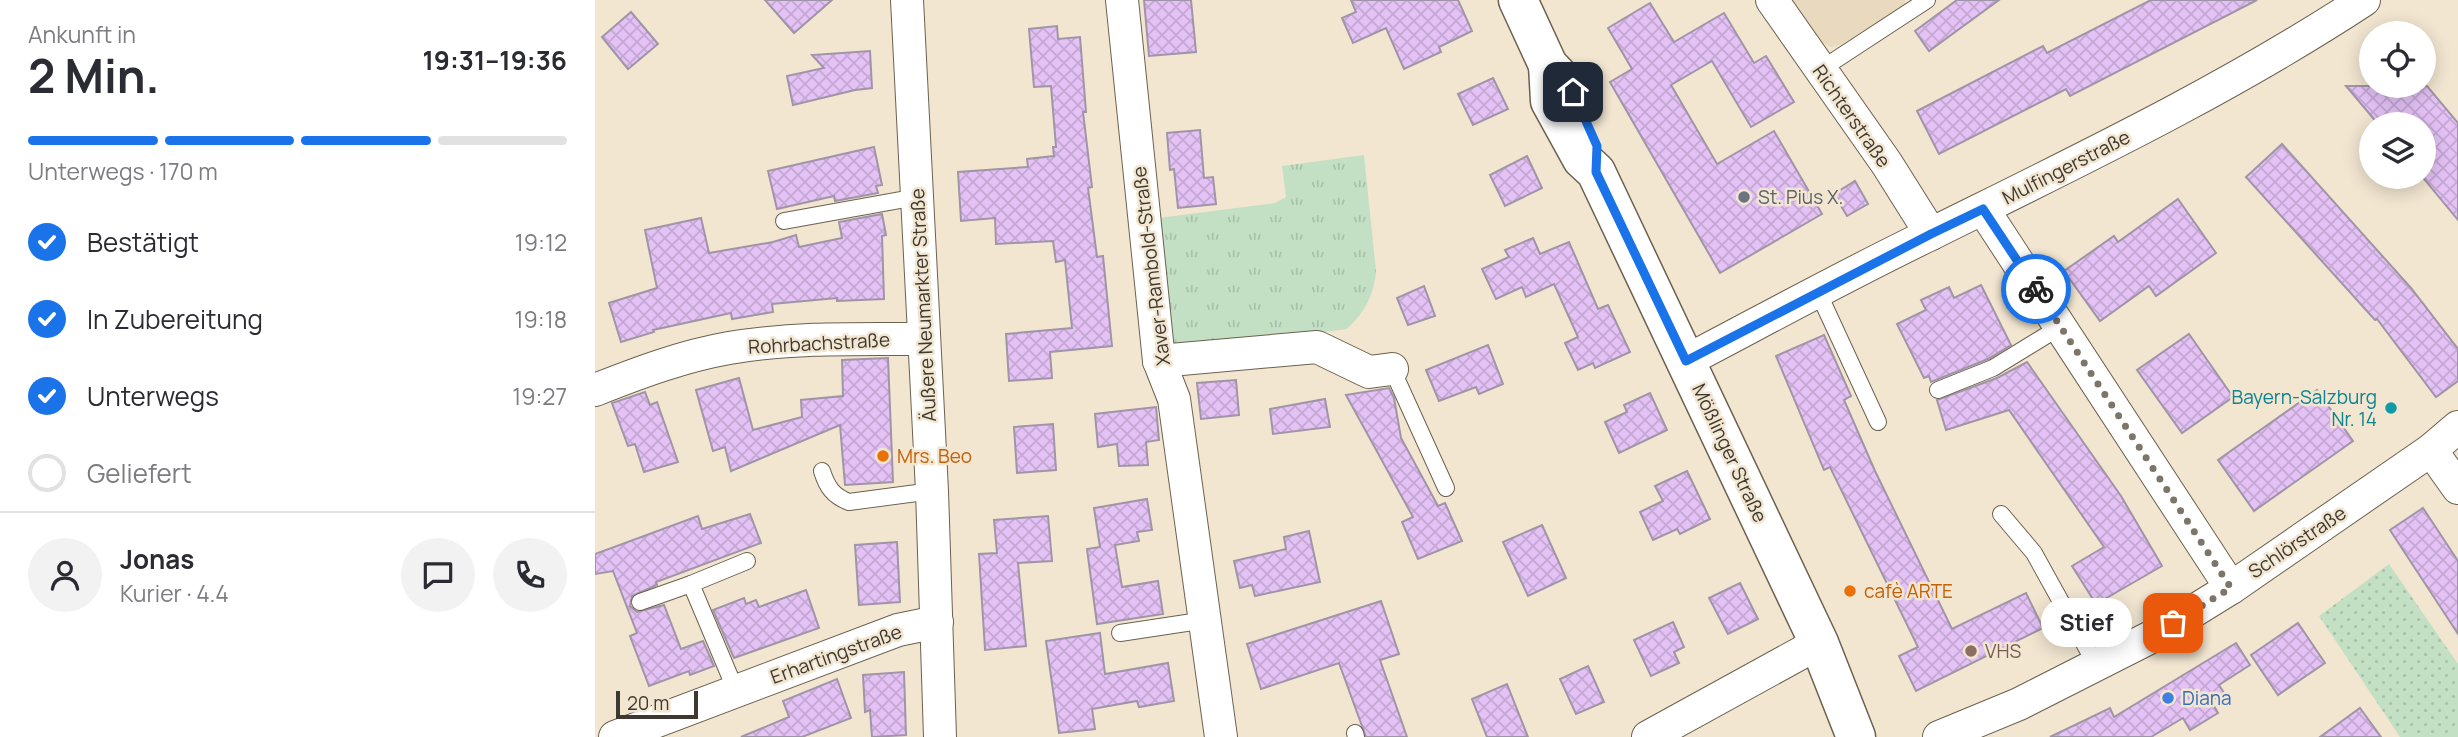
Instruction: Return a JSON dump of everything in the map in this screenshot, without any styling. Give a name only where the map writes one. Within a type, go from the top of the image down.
[{"type":"street","name":"Äußere Neumarkter Straße","points":[[907,0],[932,491],[940,737]]},
{"type":"street","name":"Xaver-Rambold-Straße","points":[[1122,0],[1159,360],[1174,399],[1221,737]]},
{"type":"street","name":"Mößlinger Straße","points":[[1518,0],[1548,65],[1550,101],[1582,159],[1596,172],[1819,643],[1856,737]]},
{"type":"street","name":"Richterstraße","points":[[1772,0],[1887,164],[1931,234]]},
{"type":"street","name":"Mulfingerstraße","points":[[1686,361],[2167,115],[2364,0]]},
{"type":"street","points":[[1983,209],[2231,588]]},
{"type":"street","name":"Rohrbachstraße","points":[[595,390],[682,359],[728,348],[820,339],[924,339]]},
{"type":"street","points":[[1159,360],[1317,347],[1369,372],[1392,369]]},
{"type":"street","name":"Schlörstraße","points":[[1939,737],[2019,704],[2154,635],[2231,588],[2431,450],[2458,427]]},
{"type":"street","points":[[2431,450],[2458,488]]},
{"type":"street","name":"Erhartingstraße","points":[[615,737],[898,630],[937,622]]},
{"type":"street","points":[[1648,737],[1819,643]]},
{"type":"lane","points":[[1820,70],[1927,0]]},
{"type":"lane","points":[[784,221],[917,197]]},
{"type":"lane","points":[[1818,292],[1878,422]]},
{"type":"lane","points":[[1938,390],[1993,368],[2060,327]]},
{"type":"lane","points":[[1392,369],[1445,488]]},
{"type":"lane","points":[[822,471],[825,483],[836,497],[849,502],[932,491]]},
{"type":"lane","points":[[2001,514],[2034,554],[2096,665]]},
{"type":"lane","points":[[640,602],[747,561]]},
{"type":"lane","points":[[691,584],[736,691]]},
{"type":"lane","points":[[1120,633],[1206,620]]},
{"type":"shaded area","points":[[1790,0],[1905,0],[1905,6],[1840,45],[1831,47],[1821,42],[1810,30]]},
{"type":"green space","points":[[1364,155],[1376,271],[1367,303],[1347,329],[1184,350],[1173,347],[1158,218],[1275,203],[1286,197],[1282,166]]},
{"type":"green space","points":[[2389,564],[2458,664],[2458,737],[2400,737],[2319,616]]},
{"type":"building","points":[[765,0],[832,0],[794,33]]},
{"type":"building","points":[[1144,0],[1191,0],[1196,52],[1149,56]]},
{"type":"building","points":[[1351,0],[1458,0],[1472,31],[1439,47],[1441,52],[1404,69],[1386,28],[1353,43],[1342,18],[1356,12]]},
{"type":"building","points":[[1957,0],[1999,0],[1929,51],[1915,31]]},
{"type":"building","points":[[2151,0],[2257,0],[2070,96],[2066,89],[1939,154],[1917,111],[2043,46],[2047,53]]},
{"type":"building","points":[[1650,3],[1674,42],[1724,13],[1754,63],[1766,56],[1794,102],[1751,127],[1712,61],[1671,85],[1717,164],[1774,131],[1822,214],[1720,273],[1610,82],[1632,69],[1608,28]]},
{"type":"building","points":[[631,12],[658,44],[628,69],[602,37]]},
{"type":"building","points":[[1057,26],[1058,39],[1080,37],[1086,112],[1083,112],[1092,187],[1088,188],[1097,257],[1103,256],[1112,346],[1050,352],[1052,378],[1009,381],[1006,334],[1072,328],[1065,260],[1056,262],[1053,241],[996,244],[995,218],[961,221],[958,172],[1028,167],[1027,159],[1054,156],[1053,147],[1056,147],[1051,86],[1034,87],[1029,29]]},
{"type":"building","points":[[870,51],[872,88],[793,105],[787,76],[824,68],[812,55]]},
{"type":"building","points":[[1493,78],[1508,109],[1473,125],[1458,94]]},
{"type":"building","points":[[2346,86],[2359,86],[2359,98],[2436,97],[2458,123],[2458,220],[2432,189],[2436,189],[2436,112],[2368,112]]},
{"type":"building","points":[[1200,130],[1204,178],[1213,177],[1216,204],[1178,208],[1174,169],[1170,170],[1167,133]]},
{"type":"building","points":[[2282,144],[2411,288],[2458,349],[2458,381],[2436,397],[2377,319],[2375,320],[2246,177]]},
{"type":"building","points":[[874,147],[882,185],[876,186],[878,193],[835,201],[834,196],[777,209],[768,171]]},
{"type":"building","points":[[1527,156],[1542,188],[1505,206],[1490,175]]},
{"type":"building","points":[[1855,181],[1868,204],[1847,216],[1834,194]]},
{"type":"building","points":[[2178,199],[2216,253],[2156,296],[2149,286],[2100,321],[2064,271],[2114,236],[2118,242]]},
{"type":"building","points":[[882,214],[886,235],[882,236],[884,299],[837,301],[837,298],[772,304],[773,312],[732,319],[731,313],[653,330],[654,332],[621,342],[609,303],[657,288],[645,230],[701,218],[709,253],[773,242],[796,235],[799,247],[842,238],[839,222]]},
{"type":"building","points":[[1533,238],[1540,254],[1569,242],[1598,309],[1608,305],[1630,352],[1595,368],[1593,363],[1578,370],[1565,343],[1578,337],[1554,284],[1526,297],[1522,287],[1496,299],[1482,269],[1509,257],[1505,250]]},
{"type":"building","points":[[1981,285],[2011,345],[1988,359],[1931,382],[1929,376],[1924,378],[1897,324],[1926,310],[1921,300],[1949,287],[1954,298]]},
{"type":"building","points":[[1424,286],[1435,316],[1408,325],[1397,298]]},
{"type":"building","points":[[2189,334],[2233,397],[2182,433],[2137,370]]},
{"type":"building","points":[[1824,335],[1851,396],[1844,400],[1875,471],[1952,629],[2026,593],[2043,628],[1916,691],[1899,656],[1918,647],[1830,467],[1824,470],[1776,356]]},
{"type":"building","points":[[1488,345],[1503,384],[1479,394],[1476,387],[1439,401],[1426,370]]},
{"type":"building","points":[[888,358],[893,482],[845,485],[840,425],[731,471],[725,447],[713,451],[696,390],[739,378],[753,430],[802,417],[801,400],[843,396],[842,360]]},
{"type":"building","points":[[2027,362],[2121,496],[2162,566],[2096,604],[2072,566],[2104,547],[2009,410],[1946,430],[1937,400],[1997,378]]},
{"type":"building","points":[[1236,380],[1239,415],[1201,419],[1197,383]]},
{"type":"building","points":[[1389,388],[1394,398],[1401,438],[1438,506],[1445,503],[1462,541],[1418,559],[1402,522],[1413,517],[1346,395]]},
{"type":"building","points":[[2317,390],[2353,441],[2254,511],[2218,460]]},
{"type":"building","points":[[645,392],[650,405],[657,402],[678,462],[644,472],[635,444],[628,446],[612,403]]},
{"type":"building","points":[[1650,393],[1667,430],[1619,453],[1605,422],[1627,412],[1624,405]]},
{"type":"building","points":[[1325,399],[1330,427],[1273,434],[1270,409]]},
{"type":"building","points":[[1156,407],[1159,440],[1146,442],[1148,465],[1119,466],[1117,444],[1098,447],[1095,414]]},
{"type":"building","points":[[1053,424],[1056,470],[1017,473],[1014,427]]},
{"type":"building","points":[[1687,471],[1710,519],[1680,534],[1677,529],[1653,540],[1640,512],[1663,501],[1655,486]]},
{"type":"building","points":[[1147,499],[1152,530],[1137,532],[1139,541],[1115,545],[1122,587],[1158,581],[1163,614],[1097,624],[1087,549],[1100,547],[1094,508]]},
{"type":"building","points":[[2423,508],[2458,561],[2458,634],[2390,530]]},
{"type":"building","points":[[750,514],[761,543],[656,582],[657,585],[632,596],[630,606],[637,612],[664,605],[681,649],[703,641],[714,666],[690,675],[689,671],[649,686],[630,636],[637,633],[613,571],[595,574],[595,554],[698,516],[702,529]]},
{"type":"building","points":[[1048,516],[1052,561],[1018,563],[1026,646],[985,650],[979,554],[997,553],[994,520]]},
{"type":"building","points":[[1542,525],[1566,578],[1528,596],[1503,542]]},
{"type":"building","points":[[1309,531],[1320,582],[1255,596],[1252,585],[1240,588],[1234,561],[1286,549],[1284,537]]},
{"type":"building","points":[[897,542],[900,602],[859,605],[855,545]]},
{"type":"building","points":[[1740,583],[1758,619],[1728,634],[1709,598]]},
{"type":"building","points":[[806,590],[819,628],[734,658],[713,610],[744,598],[746,604],[756,600],[759,607]]},
{"type":"building","points":[[1381,601],[1399,654],[1380,660],[1407,737],[1366,737],[1339,663],[1261,689],[1247,644]]},
{"type":"building","points":[[1673,622],[1684,647],[1674,652],[1679,663],[1651,676],[1634,640]]},
{"type":"building","points":[[2298,623],[2325,663],[2278,695],[2251,655]]},
{"type":"building","points":[[1100,633],[1105,674],[1168,663],[1174,701],[1139,707],[1137,701],[1092,709],[1095,729],[1059,733],[1046,641]]},
{"type":"building","points":[[2236,643],[2250,665],[2219,685],[2224,693],[2211,701],[2218,713],[2190,730],[2183,718],[2151,737],[2050,737],[2110,708],[2114,717]]},
{"type":"building","points":[[1588,666],[1604,702],[1576,714],[1560,679]]},
{"type":"building","points":[[904,672],[906,735],[872,737],[870,710],[865,712],[863,675]]},
{"type":"building","points":[[837,679],[851,718],[802,737],[741,737],[789,717],[783,701]]},
{"type":"building","points":[[1507,684],[1528,737],[1487,737],[1472,699]]},
{"type":"building","points":[[2360,708],[2381,737],[2320,737]]},
{"type":"way so far","points":[[2036,289],[2231,588],[2173,623]]},
{"type":"place","name":"St. Pius X.","points":[[1744,197]]},
{"type":"place","name":"Bayern-Salzburg Nr. 14","points":[[2391,408]]},
{"type":"place","name":"Mrs. Beo","points":[[883,456]]},
{"type":"place","name":"cafè ARTE","points":[[1850,591]]},
{"type":"place","name":"Stief","points":[[2173,623]]},
{"type":"place","name":"VHS","points":[[1971,651]]},
{"type":"place","name":"Diana","points":[[2168,698]]},
{"type":"route","points":[[1573,92],[1597,146],[1596,172],[1686,361],[1983,209],[2036,289]]}]
